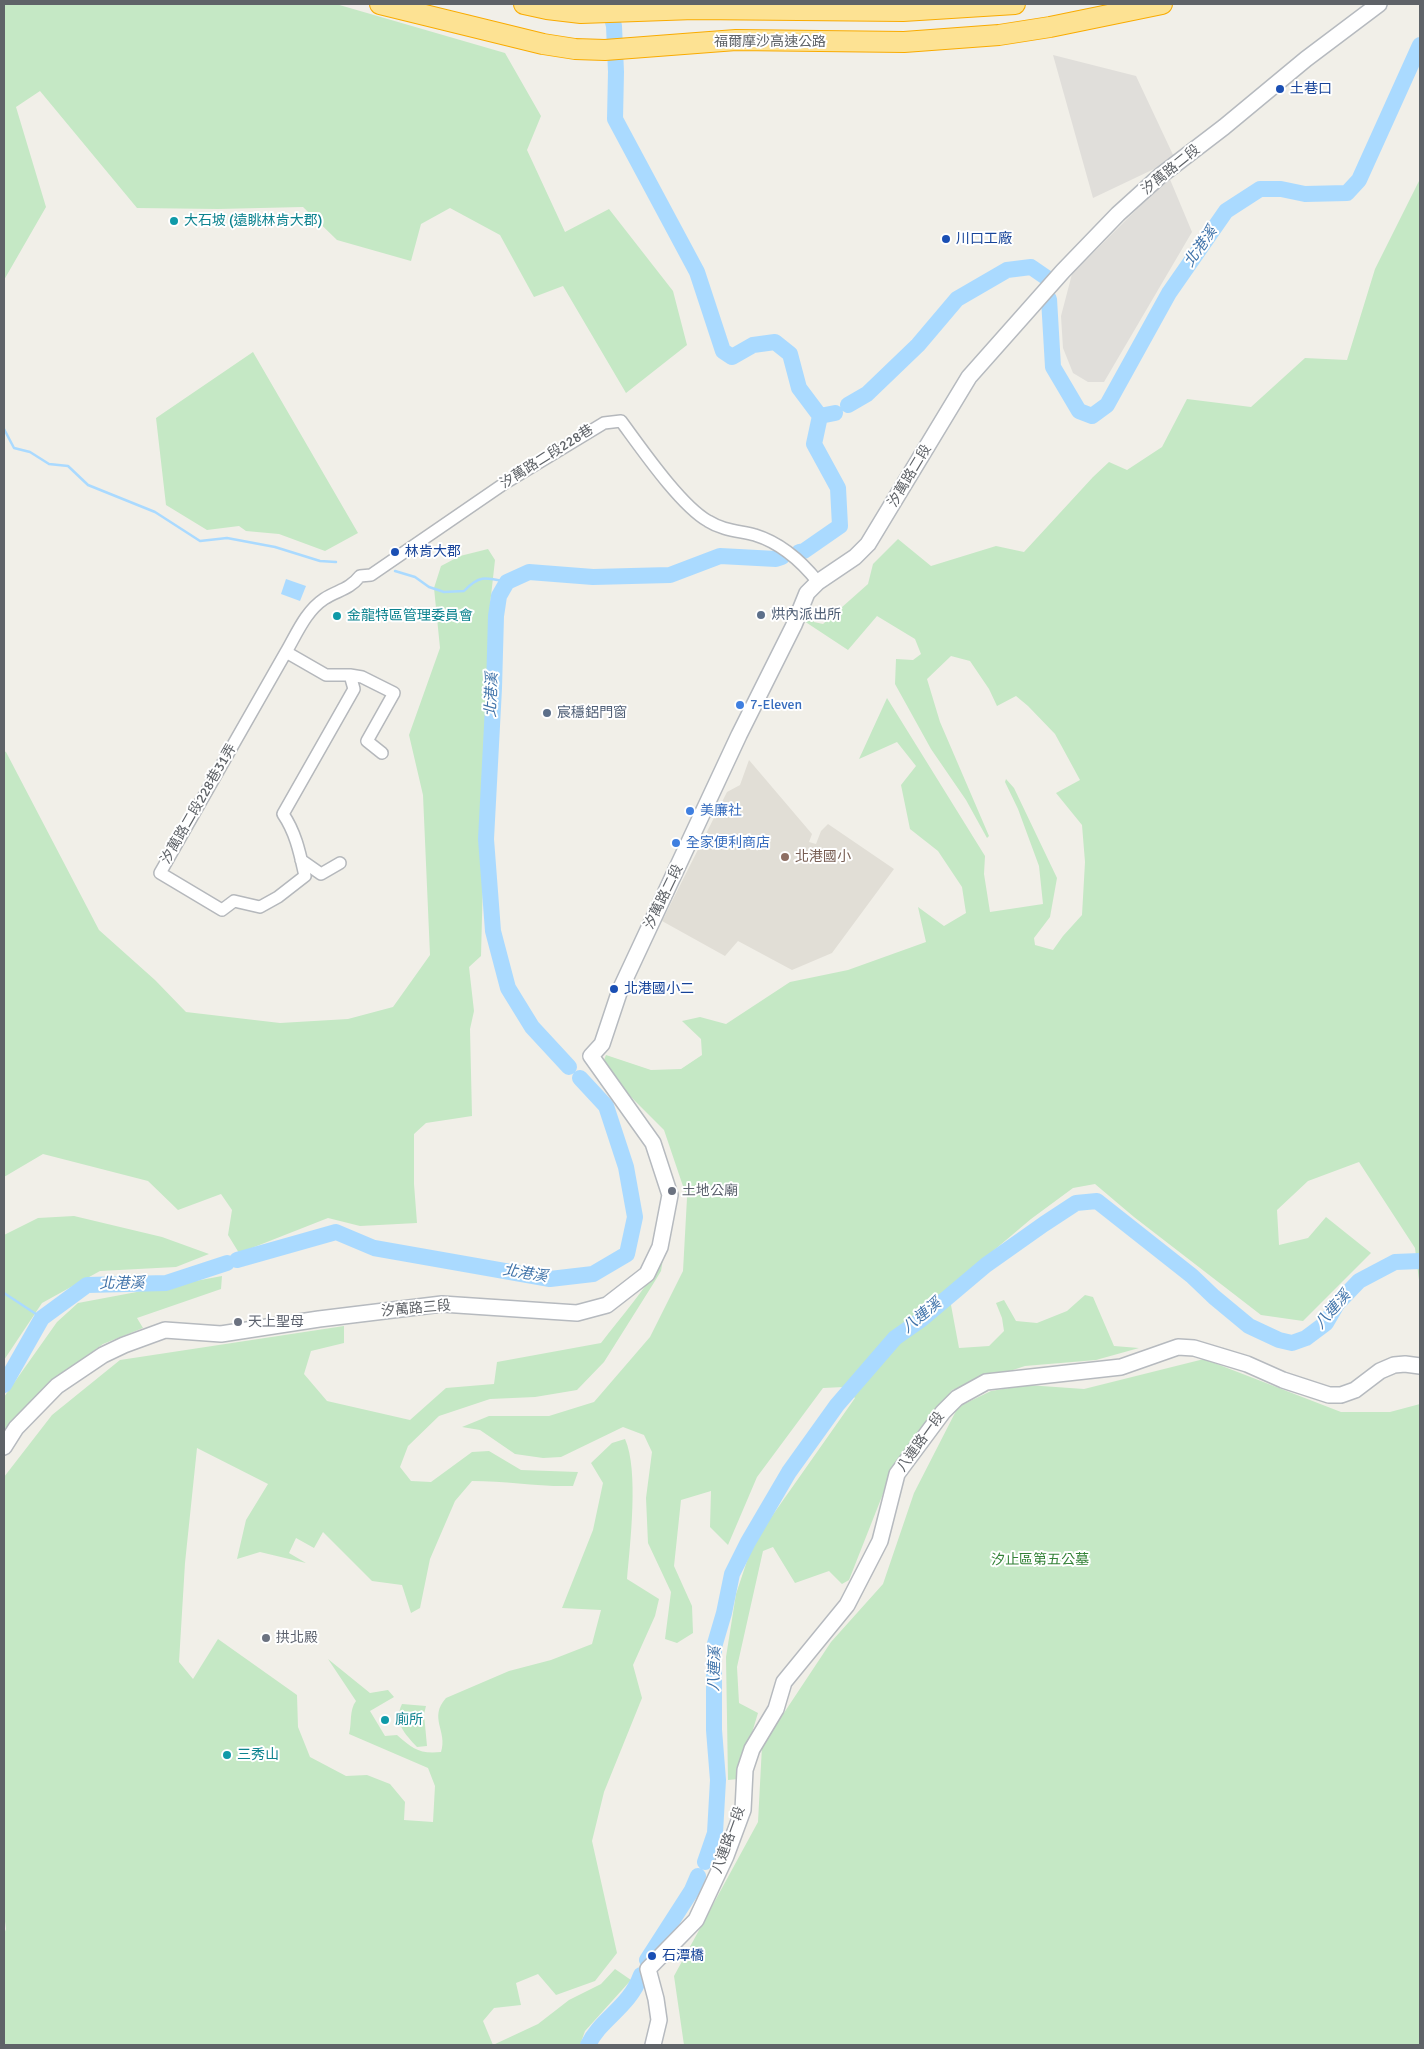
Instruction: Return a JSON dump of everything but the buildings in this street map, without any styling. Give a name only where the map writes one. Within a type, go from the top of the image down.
[{"type":"highway","name":"福爾摩沙高速公路","points":[[380,4],[544,44],[575,49],[605,50],[736,40],[904,42],[999,35],[1050,27],[1162,4]]},
{"type":"highway","points":[[524,4],[581,13],[694,9],[903,11],[1014,4]]},
{"type":"street","name":"汐萬路二段","points":[[591,1056],[602,1044],[620,990],[739,735],[794,625],[806,593],[818,582],[855,557],[868,544],[969,377],[1098,236],[1160,176],[1224,127],[1306,58],[1379,4]]},
{"type":"street","name":"汐萬路二段228巷","points":[[384,566],[435,533],[505,483],[604,423],[621,421],[673,489],[706,520],[720,527],[756,536],[779,546],[806,567],[818,582]]},
{"type":"street","name":"汐萬路二段228巷31弄","points":[[350,675],[354,689],[283,814],[294,836],[305,876],[278,898],[260,907],[234,901],[222,910],[160,873],[310,610],[325,599],[352,586],[360,576],[371,575],[384,566]]},
{"type":"street","points":[[286,652],[326,675],[362,677],[394,693],[367,741],[382,753]]},
{"type":"street","points":[[301,860],[321,874],[340,863]]},
{"type":"street","name":"汐萬路三段","points":[[4,1447],[16,1428],[57,1386],[103,1355],[165,1330],[221,1334],[319,1319],[442,1304],[577,1313],[607,1305],[646,1274],[660,1247],[670,1195],[653,1143],[591,1056]]},
{"type":"street","name":"八連路一段","points":[[653,2045],[659,2020],[648,1969],[696,1920],[726,1856],[743,1810],[745,1770],[752,1750],[776,1709],[784,1682],[847,1604],[880,1541],[898,1474],[943,1412],[957,1398],[986,1382],[1121,1367],[1178,1347],[1194,1348],[1246,1364],[1282,1380],[1328,1395],[1341,1395],[1355,1390],[1380,1372],[1394,1365],[1420,1366]]},
{"type":"shaded area","points":[[1053,55],[1136,76],[1175,159],[1093,198]]},
{"type":"shaded area","points":[[1169,177],[1192,232],[1104,382],[1088,382],[1073,373],[1063,348],[1061,316],[1072,274]]},
{"type":"shaded area","name":"北港國小","points":[[749,760],[812,834],[809,842],[816,844],[821,831],[828,824],[894,869],[832,953],[792,970],[738,941],[725,956],[662,921],[727,792],[740,785]]},
{"type":"green space","points":[[4,4],[336,4],[505,53],[541,116],[527,150],[565,232],[609,209],[673,291],[687,345],[626,393],[563,286],[534,297],[500,235],[450,208],[421,224],[411,261],[337,240],[303,207],[137,208],[40,91],[16,107],[46,207],[4,280]]},
{"type":"green space","points":[[1420,179],[1420,1288],[1415,1248],[1359,1162],[1308,1181],[1277,1210],[1279,1245],[1308,1238],[1326,1217],[1371,1253],[1303,1321],[1261,1315],[1134,1217],[1095,1184],[1073,1188],[1031,1219],[948,1289],[959,1348],[989,1346],[1004,1331],[1002,1318],[996,1303],[1004,1300],[1016,1321],[1037,1323],[1067,1311],[1085,1295],[1093,1297],[1114,1346],[1139,1348],[1096,1360],[1025,1366],[952,1390],[890,1476],[849,1580],[842,1584],[829,1571],[795,1583],[773,1547],[763,1551],[737,1667],[739,1703],[758,1713],[738,1779],[728,1780],[726,1657],[736,1594],[753,1543],[855,1398],[844,1387],[823,1388],[757,1477],[728,1545],[710,1527],[711,1491],[681,1500],[674,1566],[692,1606],[693,1633],[677,1643],[665,1639],[671,1592],[648,1543],[646,1498],[652,1452],[644,1435],[623,1427],[561,1457],[543,1458],[515,1454],[480,1430],[462,1427],[489,1416],[549,1416],[594,1402],[650,1337],[683,1271],[687,1198],[664,1130],[613,1079],[602,1065],[606,1055],[651,1070],[681,1069],[702,1055],[701,1039],[682,1021],[700,1017],[726,1024],[790,982],[848,970],[926,942],[918,907],[944,926],[966,913],[962,887],[938,851],[910,829],[901,785],[916,766],[897,742],[859,759],[887,698],[985,856],[984,874],[990,912],[1043,904],[1039,866],[1018,809],[1005,782],[1006,779],[1014,788],[1057,878],[1050,917],[1034,938],[1035,945],[1053,950],[1082,915],[1085,862],[1082,825],[1056,793],[1080,780],[1055,734],[1016,696],[997,706],[989,689],[970,661],[951,656],[927,679],[940,722],[989,836],[987,838],[966,800],[931,749],[895,684],[896,659],[913,660],[921,654],[915,639],[877,616],[848,650],[804,621],[809,614],[814,622],[823,624],[868,584],[873,564],[898,539],[931,566],[996,546],[1024,552],[1109,462],[1127,470],[1162,447],[1187,399],[1251,407],[1305,358],[1347,360],[1375,269]]},
{"type":"green space","points":[[253,352],[358,533],[325,551],[279,534],[246,531],[239,526],[207,530],[166,505],[156,418]]},
{"type":"green space","points":[[488,549],[495,560],[490,605],[481,956],[469,967],[474,1011],[470,1029],[472,1116],[426,1123],[414,1134],[414,1184],[417,1223],[360,1226],[328,1218],[239,1253],[228,1235],[232,1210],[221,1194],[178,1210],[148,1181],[43,1154],[4,1177],[4,751],[99,930],[155,980],[186,1012],[280,1023],[348,1019],[393,1007],[430,955],[423,795],[409,735],[440,648],[434,588],[441,566],[460,556]]},
{"type":"green space","points":[[74,1216],[162,1237],[209,1254],[176,1267],[100,1271],[42,1303],[4,1360],[4,1235],[38,1218]]},
{"type":"green space","points":[[663,1259],[661,1271],[604,1362],[577,1390],[535,1397],[490,1399],[439,1416],[408,1446],[400,1467],[411,1481],[431,1482],[472,1452],[489,1451],[521,1470],[578,1472],[573,1486],[472,1481],[455,1501],[430,1559],[420,1608],[411,1613],[402,1585],[372,1581],[323,1532],[314,1548],[296,1538],[289,1553],[306,1563],[260,1552],[237,1559],[246,1520],[268,1484],[197,1448],[185,1563],[179,1662],[193,1679],[218,1639],[297,1695],[298,1727],[310,1757],[346,1776],[367,1775],[390,1784],[405,1802],[404,1820],[433,1822],[435,1786],[428,1768],[349,1734],[352,1712],[356,1701],[328,1659],[370,1693],[388,1690],[394,1697],[370,1711],[385,1736],[397,1735],[417,1750],[441,1752],[442,1738],[438,1718],[441,1705],[446,1698],[509,1671],[551,1660],[592,1644],[601,1610],[562,1608],[593,1530],[603,1483],[591,1463],[612,1443],[625,1439],[632,1469],[633,1488],[627,1579],[659,1599],[655,1616],[633,1665],[642,1698],[604,1792],[592,1841],[617,1953],[595,1981],[556,1995],[538,1974],[516,1983],[521,2005],[494,2008],[483,2021],[493,2045],[4,2045],[4,1934],[6,1929],[4,1914],[4,1477],[52,1415],[120,1360],[344,1326],[344,1343],[311,1351],[304,1374],[327,1401],[410,1420],[446,1388],[494,1384],[497,1362],[601,1343]]},
{"type":"green space","points":[[222,1276],[221,1289],[137,1318],[143,1328],[103,1344],[54,1380],[4,1437],[4,1397],[57,1322],[78,1303]]},
{"type":"green space","name":"汐止區第五公墓","points":[[1204,1359],[1341,1412],[1390,1412],[1420,1404],[1420,2045],[684,2045],[674,1976],[758,1822],[762,1746],[831,1642],[883,1584],[914,1493],[958,1407],[991,1391],[1027,1385],[1084,1389]]},
{"type":"green space","points":[[402,1704],[426,1706],[424,1714],[427,1746],[417,1747],[402,1727],[399,1716]]},
{"type":"green space","points":[[615,1969],[631,1980],[585,2031],[580,2045],[493,2045],[538,2024],[569,2000],[601,1984]]},
{"type":"water","points":[[286,579],[306,586],[300,601],[281,594]]},
{"type":"waterway","points":[[608,4],[614,26],[616,72],[615,119],[697,272],[723,351],[732,357],[753,345],[775,342],[790,354],[799,388],[820,416]]},
{"type":"waterway","name":"北港溪","points":[[1049,299],[1053,367],[1079,411],[1092,416],[1107,405],[1169,293],[1226,211],[1260,189],[1281,189],[1305,194],[1347,193],[1359,180],[1420,45]]},
{"type":"waterway","name":"北港溪","points":[[848,405],[867,394],[918,345],[957,299],[1007,270],[1031,267],[1047,278]]},
{"type":"waterway","name":"北港溪","points":[[799,552],[804,551],[840,526],[838,488],[814,444],[820,416],[835,413]]},
{"type":"waterway","points":[[4,429],[14,448],[30,452],[49,464],[68,466],[88,485],[155,512],[200,541],[227,538],[275,547],[320,561],[336,562]]},
{"type":"waterway","name":"北港溪","points":[[569,1067],[532,1027],[508,988],[493,931],[486,839],[496,616],[499,596],[507,582],[529,572],[593,577],[670,575],[720,556],[776,559],[782,557]]},
{"type":"waterway","points":[[395,571],[415,577],[429,587],[444,592],[464,591],[474,582],[488,578],[507,582]]},
{"type":"waterway","name":"北港溪","points":[[237,1260],[336,1232],[374,1248],[550,1279],[593,1274],[627,1254],[635,1217],[626,1167],[606,1106],[580,1078]]},
{"type":"waterway","name":"八連溪","points":[[705,1862],[715,1833],[718,1780],[714,1730],[714,1647],[724,1613],[732,1574],[748,1542],[789,1472],[837,1405],[895,1338],[922,1319],[986,1265],[1076,1203],[1097,1201],[1192,1276],[1249,1326],[1279,1340],[1292,1343],[1306,1338],[1326,1323],[1337,1304],[1359,1281],[1395,1262],[1420,1261]]},
{"type":"waterway","name":"北港溪","points":[[4,1385],[42,1318],[87,1285],[166,1283],[227,1263]]},
{"type":"waterway","points":[[4,1293],[42,1318]]},
{"type":"waterway","name":"八連溪","points":[[647,1960],[692,1890],[698,1876]]},
{"type":"waterway","name":"八連溪","points":[[588,2045],[600,2027],[629,1996],[641,1975]]},
{"type":"place","name":"土巷口","points":[[1280,89]]},
{"type":"place","name":"大石坡 (遠眺林肯大郡)","points":[[174,221]]},
{"type":"place","name":"川口工廠","points":[[946,239]]},
{"type":"place","name":"林肯大郡","points":[[395,552]]},
{"type":"place","name":"烘內派出所","points":[[761,615]]},
{"type":"place","name":"金龍特區管理委員會","points":[[337,616]]},
{"type":"place","name":"7-Eleven","points":[[740,705]]},
{"type":"place","name":"宸穩鋁門窗","points":[[547,713]]},
{"type":"place","name":"美廉社","points":[[690,811]]},
{"type":"place","name":"全家便利商店","points":[[676,843]]},
{"type":"place","name":"北港國小","points":[[785,857]]},
{"type":"place","name":"北港國小二","points":[[614,989]]},
{"type":"place","name":"土地公廟","points":[[672,1191]]},
{"type":"place","name":"天上聖母","points":[[238,1322]]},
{"type":"place","name":"拱北殿","points":[[266,1638]]},
{"type":"place","name":"廁所","points":[[385,1720]]},
{"type":"place","name":"三秀山","points":[[227,1755]]},
{"type":"place","name":"石潭橋","points":[[652,1956]]}]
